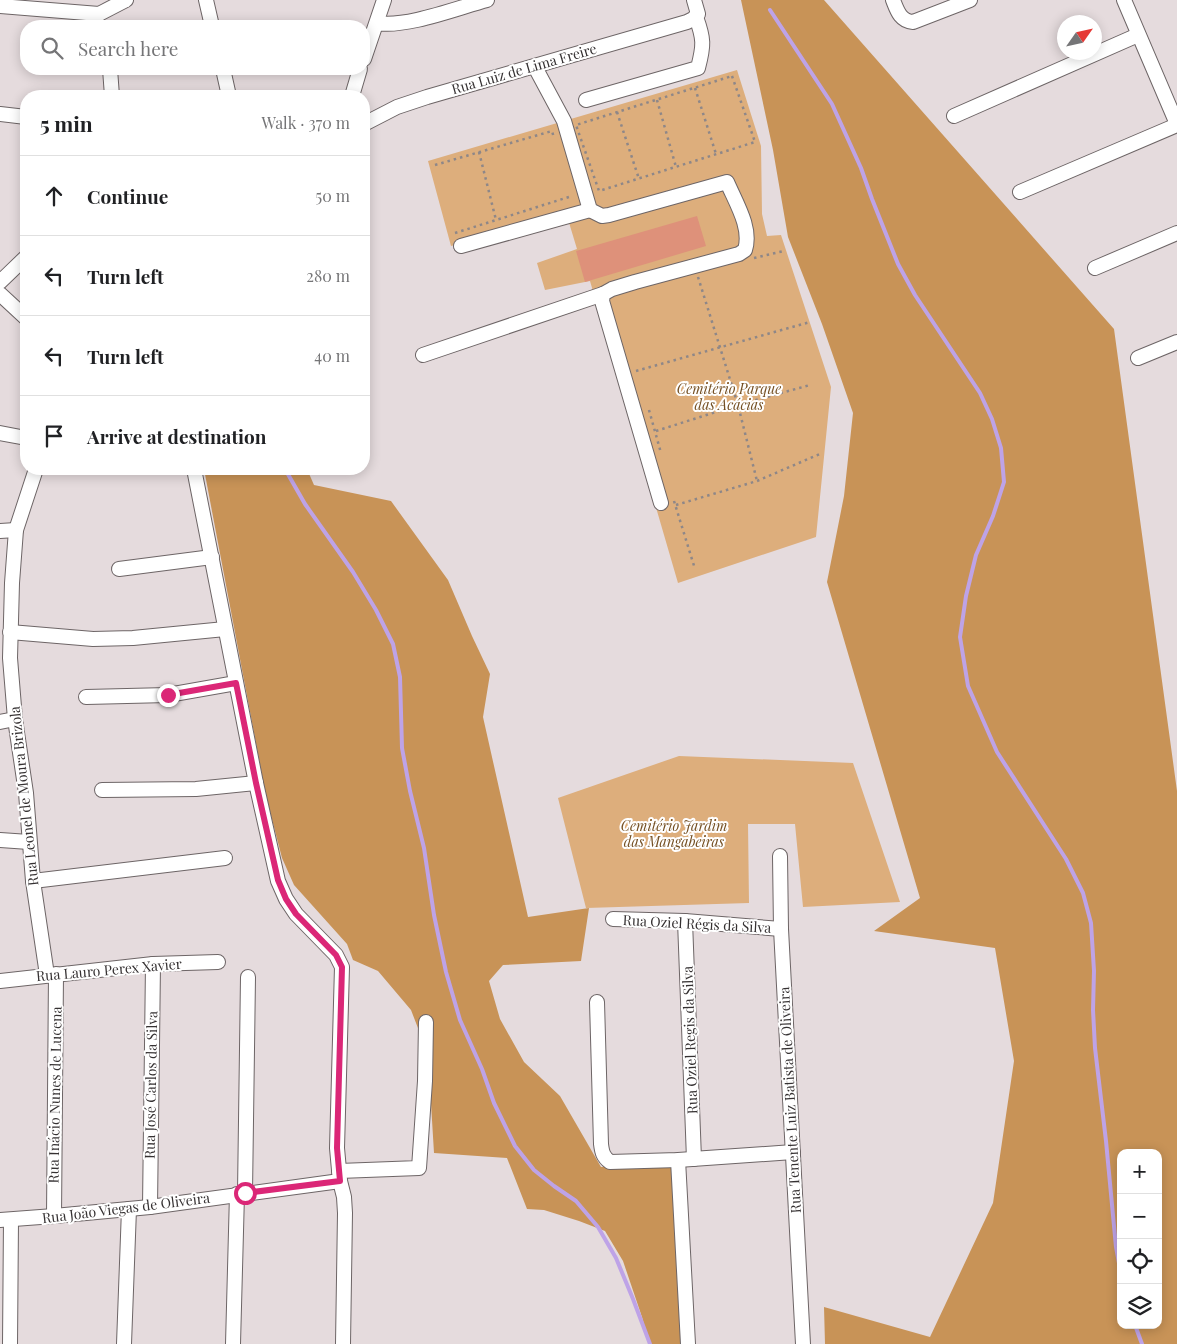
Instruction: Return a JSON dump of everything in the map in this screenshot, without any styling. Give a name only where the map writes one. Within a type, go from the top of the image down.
[{"type":"street","points":[[0,6],[100,20],[126,0]]},
{"type":"street","points":[[206,0],[211,20]]},
{"type":"street","points":[[370,42],[384,0]]},
{"type":"street","points":[[377,23],[385,24],[413,20],[487,0]]},
{"type":"street","points":[[586,100],[698,68],[703,48],[702,33],[692,19],[698,12],[694,0]]},
{"type":"street","points":[[895,6],[902,18],[907,22],[913,22],[970,0]]},
{"type":"street","points":[[1020,192],[1177,125],[1124,0]]},
{"type":"street","name":"Rua Luiz de Lima Freire","points":[[370,121],[397,107],[427,97],[535,67],[692,19]]},
{"type":"street","points":[[954,116],[1138,35]]},
{"type":"street","points":[[423,355],[603,294],[612,289],[739,254],[745,250],[748,243],[744,220],[727,182],[610,215],[602,216],[590,210],[564,121],[535,67]]},
{"type":"street","points":[[110,75],[112,90]]},
{"type":"street","points":[[224,75],[227,90]]},
{"type":"street","points":[[354,90],[358,75]]},
{"type":"street","points":[[0,114],[20,116]]},
{"type":"street","points":[[458,240],[590,210]]},
{"type":"street","points":[[1095,268],[1177,233]]},
{"type":"street","points":[[0,282],[20,263]]},
{"type":"street","points":[[0,294],[20,312]]},
{"type":"street","points":[[603,294],[602,301],[661,503]]},
{"type":"street","points":[[1138,358],[1177,342]]},
{"type":"street","points":[[0,433],[20,437]]},
{"type":"street","name":"Rua Leonel de Moura Brizola","points":[[34,475],[16,530],[10,632],[12,692],[26,792],[33,881],[52,975]]},
{"type":"street","points":[[195,475],[256,783],[278,880],[286,899],[296,914],[336,955],[342,967],[337,1148],[345,1213],[343,1344]]},
{"type":"street","points":[[0,531],[16,530]]},
{"type":"street","points":[[119,569],[212,557]]},
{"type":"street","points":[[10,632],[93,639],[133,638],[225,629]]},
{"type":"street","points":[[86,697],[168,695],[236,683]]},
{"type":"street","points":[[0,722],[16,719]]},
{"type":"street","points":[[102,790],[196,789],[256,783]]},
{"type":"street","points":[[0,840],[29,842]]},
{"type":"street","name":"Rua Tenente Luiz Batista de Oliveira","points":[[780,856],[781,929],[803,1344]]},
{"type":"street","points":[[33,881],[226,858]]},
{"type":"street","name":"Rua Oziel Régis da Silva","points":[[613,919],[684,921],[781,929]]},
{"type":"street","name":"Rua Oziel Regis da Silva","points":[[684,921],[694,1159]]},
{"type":"street","name":"Rua Lauro Perex Xavier","points":[[0,981],[153,964],[218,962]]},
{"type":"street","name":"Rua José Carlos da Silva","points":[[150,1207],[153,964]]},
{"type":"street","name":"Rua Inácio Nunes de Lucena","points":[[52,975],[54,1216]]},
{"type":"street","points":[[234,1344],[248,978]]},
{"type":"street","points":[[597,1002],[601,1144],[602,1153],[610,1162],[678,1160],[793,1152]]},
{"type":"street","name":"Rua João Viegas de Oliveira","points":[[6,1220],[150,1207],[241,1194],[340,1176],[419,1168],[425,1081],[426,1022]]},
{"type":"street","points":[[678,1160],[688,1344]]},
{"type":"street","points":[[124,1344],[129,1209]]},
{"type":"street","points":[[6,1220],[10,1344]]},
{"type":"path","points":[[732,76],[755,142],[598,191],[576,125],[695,88],[732,76]]},
{"type":"path","points":[[695,88],[716,154]]},
{"type":"path","points":[[657,100],[676,167]]},
{"type":"path","points":[[617,112],[639,179]]},
{"type":"path","points":[[435,165],[552,130],[555,140]]},
{"type":"path","points":[[479,152],[496,220]]},
{"type":"path","points":[[458,240],[496,220],[572,197],[569,187]]},
{"type":"path","points":[[755,258],[784,251]]},
{"type":"path","points":[[697,273],[738,405],[757,481]]},
{"type":"path","points":[[636,371],[810,322]]},
{"type":"path","points":[[655,431],[810,385]]},
{"type":"path","points":[[647,405],[663,459]]},
{"type":"path","points":[[675,505],[757,481],[822,453]]},
{"type":"path","points":[[673,496],[695,569]]},
{"type":"green space","name":"Cemitério Parque das Acácias","points":[[737,70],[761,146],[762,214],[767,236],[781,235],[831,387],[816,537],[678,583],[590,281],[545,290],[537,263],[577,249],[567,216],[451,246],[428,161]]},
{"type":"green space","name":"Cemitério Jardim das Mangabeiras","points":[[679,756],[853,763],[900,902],[803,907],[795,824],[748,824],[749,903],[586,908],[558,798]]},
{"type":"shaded area","points":[[741,0],[824,0],[1114,329],[1177,791],[1177,1344],[825,1344],[824,1307],[930,1337],[993,1203],[1014,1061],[995,948],[874,931],[920,898],[827,582],[844,496],[853,413],[822,324],[788,237],[773,150]]},
{"type":"shaded area","points":[[205,475],[310,475],[314,485],[391,501],[448,580],[490,674],[483,717],[528,917],[589,908],[581,961],[503,965],[489,981],[500,1019],[524,1062],[560,1096],[601,1167],[671,1161],[682,1344],[649,1344],[623,1261],[605,1231],[544,1210],[527,1209],[507,1158],[434,1153],[428,1054],[411,1010],[378,971],[353,960],[347,944],[294,885],[282,858],[266,796]]},
{"type":"building","points":[[697,216],[706,246],[585,282],[576,251]]},
{"type":"waterway","points":[[770,10],[832,104],[861,168],[898,264],[915,295],[980,393],[992,419],[1001,448],[1004,482],[993,516],[976,555],[966,596],[960,637],[968,686],[997,752],[1066,859],[1083,893],[1091,923],[1095,1048],[1117,1252]]},
{"type":"waterway","points":[[288,475],[305,504],[353,572],[376,610],[393,644],[400,677],[402,748],[424,848],[434,915],[446,972],[460,1020],[482,1069],[494,1103],[515,1146],[534,1170],[576,1201],[598,1227],[616,1258],[650,1344]]},
{"type":"waterway","points":[[1136,1329],[1142,1344]]},
{"type":"route","points":[[168,695],[236,683],[278,880],[286,899],[296,914],[336,955],[342,967],[337,1148],[340,1181],[245,1193]]}]
